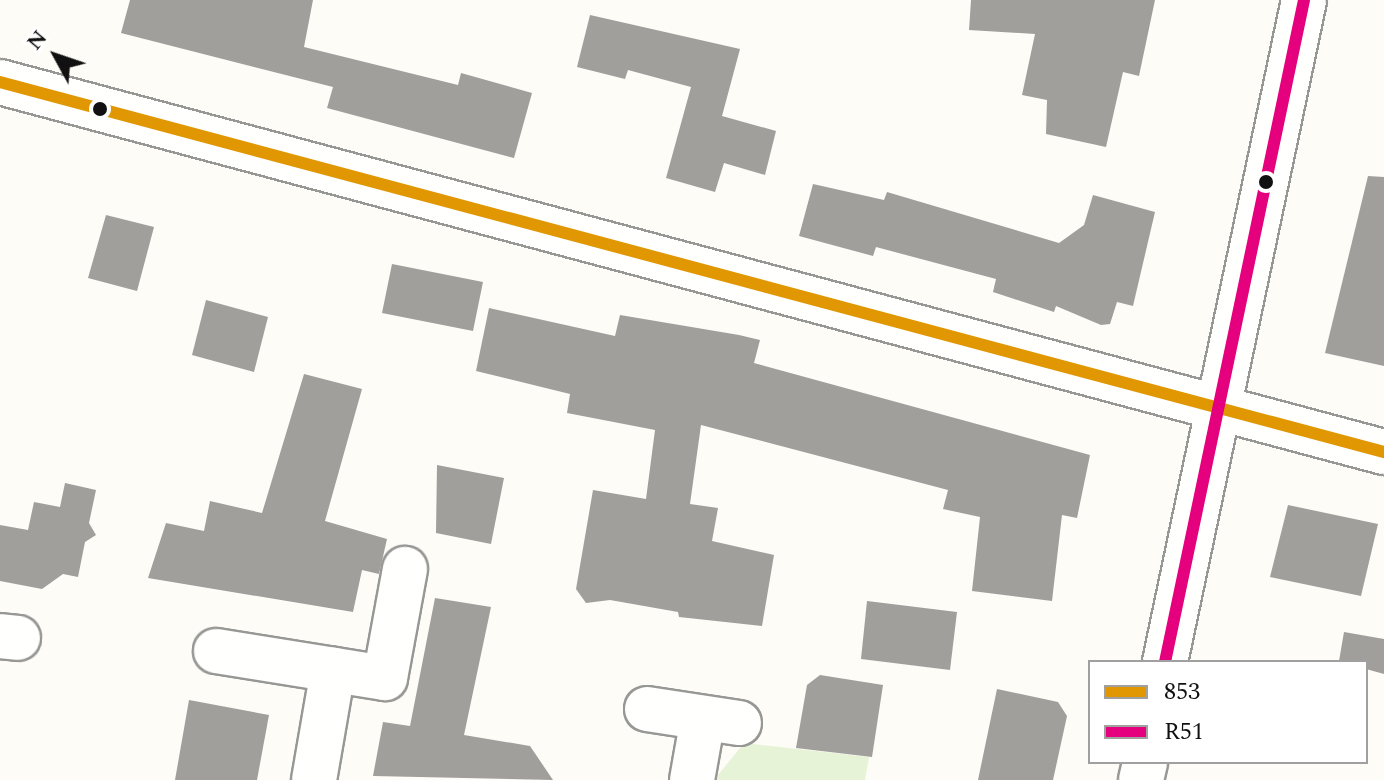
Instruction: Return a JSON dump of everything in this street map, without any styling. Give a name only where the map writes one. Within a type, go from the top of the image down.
[{"type":"street","points":[[1165,660],[1304,0]]},
{"type":"street","points":[[0,82],[1384,452]]},
{"type":"street","points":[[216,651],[385,678],[405,569]]},
{"type":"street","points":[[314,780],[333,670]]},
{"type":"street","points":[[647,709],[721,720],[692,780]]},
{"type":"green space","points":[[744,743],[869,757],[865,780],[714,780]]},
{"type":"building","points":[[130,0],[313,0],[304,47],[458,85],[461,73],[532,93],[514,158],[327,108],[333,87],[121,33]]},
{"type":"building","points":[[971,0],[1155,0],[1139,76],[1123,72],[1106,147],[1046,134],[1047,100],[1022,95],[1035,34],[969,30]]},
{"type":"building","points":[[590,15],[740,49],[722,116],[776,131],[765,175],[724,163],[715,192],[666,178],[691,87],[628,70],[625,79],[577,67]]},
{"type":"building","points":[[1368,176],[1384,177],[1384,366],[1325,353]]},
{"type":"building","points":[[813,184],[884,200],[887,192],[1059,243],[1084,225],[1093,195],[1155,212],[1133,306],[1117,302],[1110,324],[1101,325],[1056,306],[1054,312],[993,292],[996,279],[876,247],[873,256],[799,236]]},
{"type":"building","points":[[106,215],[154,227],[137,291],[88,278]]},
{"type":"building","points":[[392,264],[483,282],[473,331],[382,313]]},
{"type":"building","points":[[206,300],[268,317],[254,372],[192,355]]},
{"type":"building","points":[[489,308],[615,336],[620,315],[760,340],[754,363],[1090,455],[1077,518],[1062,515],[1052,601],[972,591],[980,517],[943,509],[948,490],[701,425],[690,504],[718,508],[712,541],[774,555],[762,626],[679,617],[678,612],[610,600],[586,603],[576,589],[593,490],[646,499],[655,430],[567,413],[570,394],[476,371]]},
{"type":"building","points":[[304,374],[362,389],[325,521],[387,539],[379,574],[362,570],[353,612],[148,578],[166,523],[204,531],[210,501],[262,513]]},
{"type":"building","points":[[437,465],[504,478],[491,544],[436,533]]},
{"type":"building","points":[[65,483],[96,490],[89,523],[96,535],[85,542],[78,577],[63,574],[42,589],[0,581],[0,525],[28,530],[34,502],[60,507]]},
{"type":"building","points":[[1288,505],[1378,524],[1361,596],[1270,577]]},
{"type":"building","points":[[435,598],[491,607],[464,735],[530,746],[553,780],[373,776],[383,722],[410,726]]},
{"type":"building","points":[[867,601],[957,612],[950,670],[861,659]]},
{"type":"building","points":[[1344,632],[1384,639],[1384,674],[1368,670],[1368,660],[1339,660]]},
{"type":"building","points":[[820,675],[883,685],[872,757],[796,748],[807,685]]},
{"type":"building","points":[[997,689],[1058,702],[1067,716],[1053,780],[978,780]]},
{"type":"building","points":[[189,700],[269,715],[257,780],[175,780]]},
{"type":"transit line","name":"R51","points":[[1165,660],[1304,0]]},
{"type":"transit line","name":"853","points":[[0,82],[1384,452]]}]
